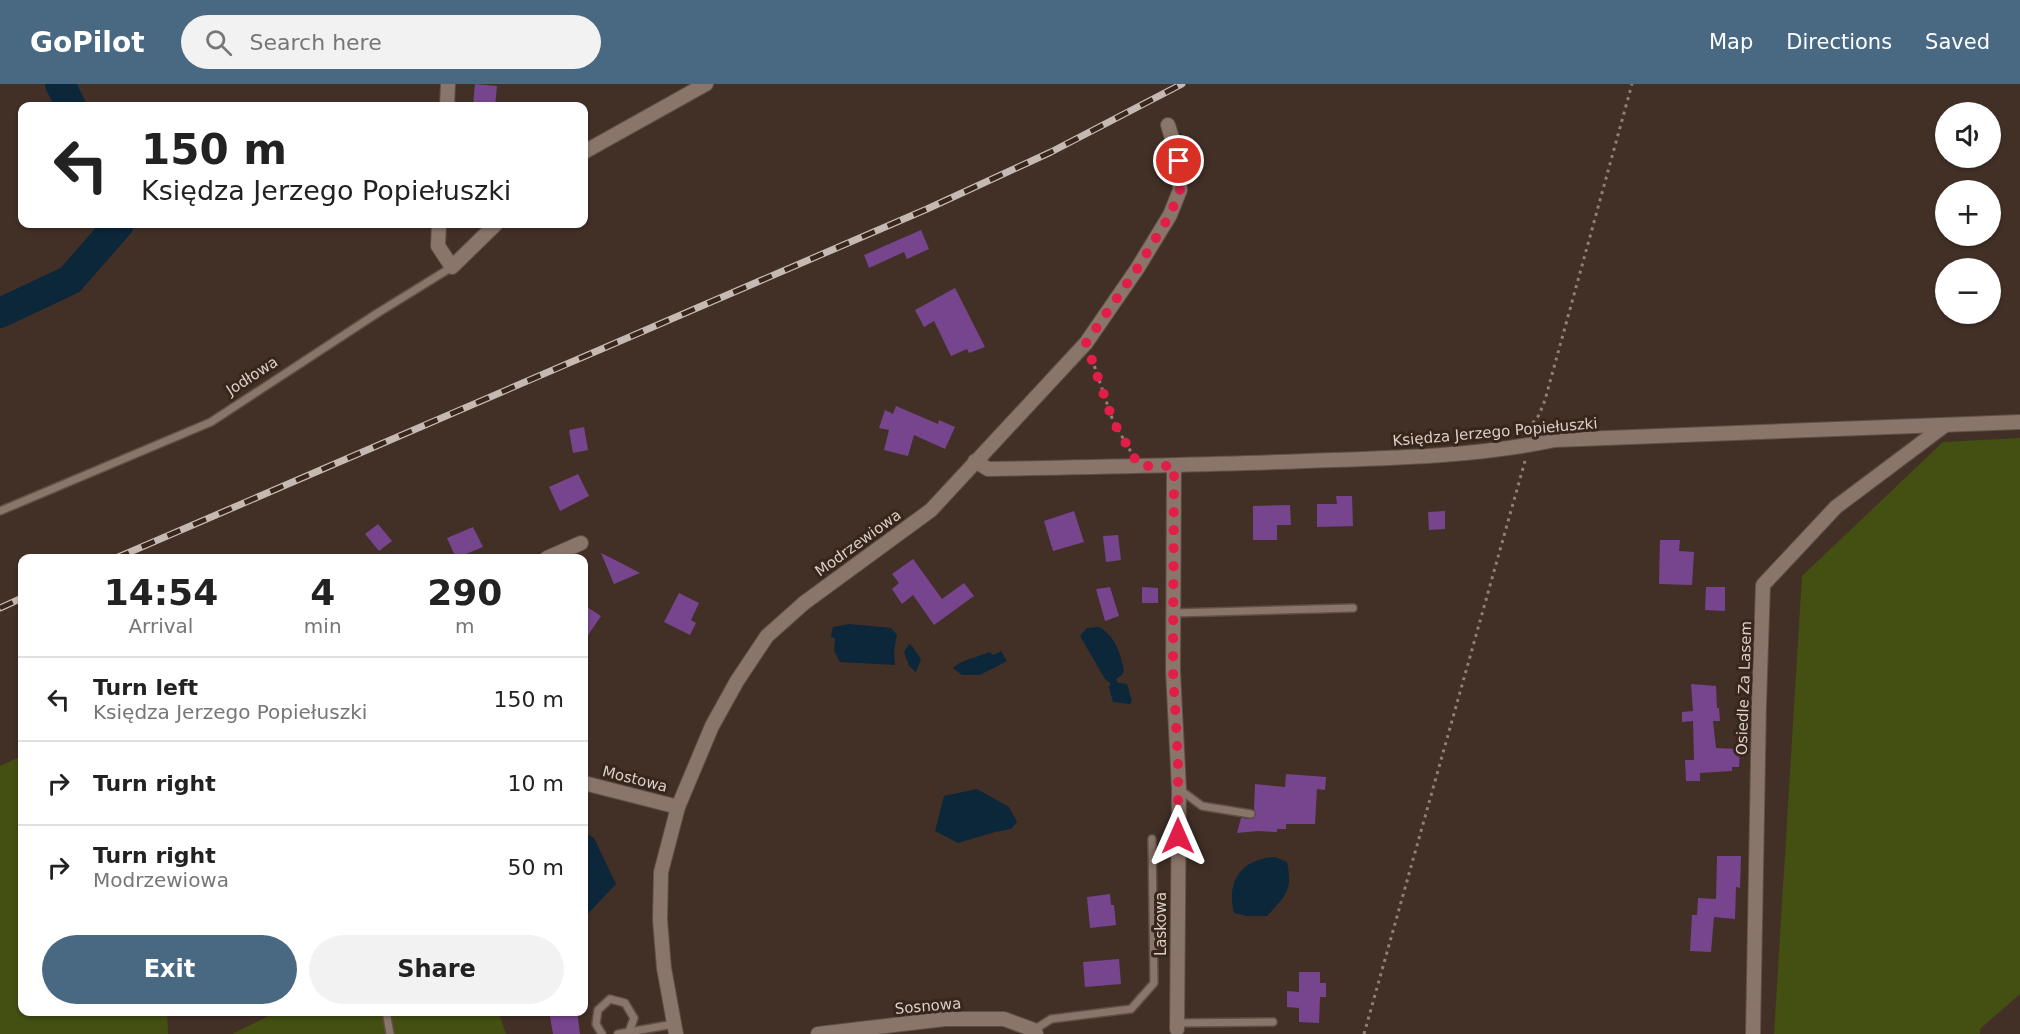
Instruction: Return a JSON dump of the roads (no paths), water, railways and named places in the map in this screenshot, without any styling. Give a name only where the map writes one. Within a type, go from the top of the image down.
[{"type":"street","points":[[447,102],[448,84]]},
{"type":"street","points":[[588,150],[706,84]]},
{"type":"street","name":"Modrzewiowa","points":[[675,1029],[664,968],[660,920],[661,872],[678,807],[712,726],[737,681],[767,636],[804,603],[931,510],[1086,343],[1137,269],[1170,215],[1180,190],[1179,161],[1168,125]]},
{"type":"street","points":[[439,228],[438,246],[452,267]]},
{"type":"street","name":"Jodłowa","points":[[452,267],[492,228]]},
{"type":"street","name":"Księdza Jerzego Popiełuszki","points":[[975,461],[988,469],[1174,466],[1424,457],[1555,440],[2020,422]]},
{"type":"street","name":"Osiedle Za Lasem","points":[[1753,1034],[1763,585],[1836,507],[1944,426]]},
{"type":"street","name":"Laskowa","points":[[1174,466],[1173,671],[1179,789],[1177,1026]]},
{"type":"street","points":[[556,554],[581,543]]},
{"type":"street","name":"Mostowa","points":[[588,784],[678,807]]},
{"type":"street","name":"Sosnowa","points":[[818,1034],[945,1019],[1004,1019],[1035,1032]]},
{"type":"lane","name":"Jodłowa","points":[[0,511],[211,422],[452,267]]},
{"type":"lane","points":[[1173,613],[1353,608]]},
{"type":"lane","points":[[1179,789],[1202,806],[1251,814]]},
{"type":"lane","points":[[1035,1032],[1051,1019],[1131,1009],[1154,983],[1152,839]]},
{"type":"lane","points":[[602,1034],[596,1024],[598,1010],[610,999],[625,1003],[634,1018],[629,1032]]},
{"type":"lane","points":[[387,1016],[390,1034]]},
{"type":"lane","name":"Laskowa","points":[[1177,1026],[1273,1022]]},
{"type":"lane","points":[[618,1034],[675,1029]]},
{"type":"water","points":[[849,624],[891,628],[897,635],[894,650],[895,665],[840,662],[834,651],[835,639],[831,636],[833,627]]},
{"type":"water","points":[[1099,627],[1109,635],[1119,651],[1124,670],[1122,675],[1116,679],[1118,683],[1127,684],[1132,701],[1130,704],[1113,702],[1109,687],[1111,684],[1105,679],[1080,636],[1087,628]]},
{"type":"water","points":[[909,644],[921,659],[916,672],[909,666],[904,652]]},
{"type":"water","points":[[1001,651],[1007,661],[980,675],[962,675],[953,668],[989,652],[994,655]]},
{"type":"water","points":[[977,789],[1009,807],[1017,822],[1011,829],[958,843],[935,831],[944,796]]},
{"type":"water","points":[[588,834],[594,838],[616,884],[588,914]]},
{"type":"water","points":[[1275,857],[1287,862],[1289,872],[1288,886],[1283,897],[1267,916],[1247,916],[1234,913],[1232,891],[1239,874],[1253,862]]},
{"type":"waterway","points":[[60,84],[69,102]]},
{"type":"waterway","points":[[0,313],[70,280],[116,228]]},
{"type":"railway","points":[[125,554],[927,209],[1051,152],[1182,84]]},
{"type":"railway","points":[[0,608],[18,600]]}]
